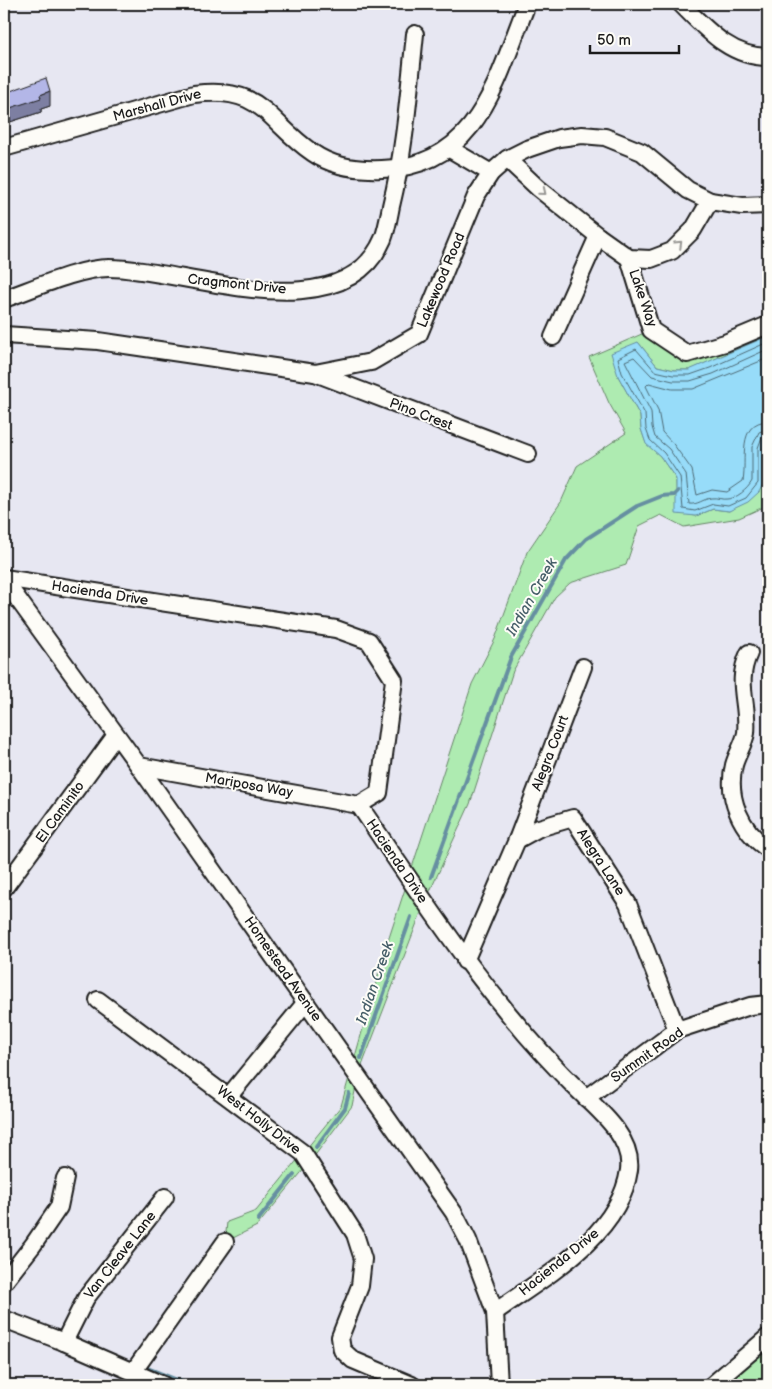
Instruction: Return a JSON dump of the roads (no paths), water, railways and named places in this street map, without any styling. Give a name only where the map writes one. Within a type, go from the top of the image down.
[{"type":"street","name":"Marshall Drive","points":[[4,148],[194,94],[219,92],[236,95],[255,103],[268,112],[312,153],[325,160],[360,169],[400,169],[428,161],[450,149],[467,131],[488,102],[527,4]]},
{"type":"street","points":[[681,4],[731,48],[753,57],[768,57]]},
{"type":"street","name":"Cragmont Drive","points":[[4,299],[72,276],[108,268],[230,286],[284,290],[303,290],[330,285],[348,277],[363,266],[383,239],[400,169],[415,34]]},
{"type":"street","name":"Lakewood Road","points":[[4,335],[98,341],[314,373],[371,362],[419,334],[476,196],[491,173],[507,159],[527,149],[560,138],[582,134],[605,137],[642,152],[688,190],[710,202],[742,206],[768,205]]},
{"type":"street","points":[[450,149],[491,173]]},
{"type":"street","name":"Lake Way","points":[[507,159],[538,188],[629,258],[652,259],[672,251],[692,230],[710,202]]},
{"type":"street","points":[[553,337],[598,236]]},
{"type":"street","name":"Lake Way","points":[[629,258],[651,330],[687,354],[725,343],[768,326]]},
{"type":"street","name":"Pino Crest","points":[[314,373],[528,454]]},
{"type":"street","name":"Homestead Avenue","points":[[4,579],[139,766],[454,1213],[468,1240],[494,1312],[499,1385]]},
{"type":"street","name":"Hacienda Drive","points":[[4,579],[336,630],[369,641],[394,680],[378,793],[359,805],[465,961],[547,1060],[620,1135],[628,1151],[628,1171],[616,1209],[598,1234],[558,1266],[494,1312]]},
{"type":"street","points":[[749,653],[742,674],[746,733],[735,762],[732,793],[745,828],[768,849]]},
{"type":"street","name":"Alegra Court","points":[[517,840],[583,667]]},
{"type":"street","name":"El Caminito","points":[[4,888],[116,735]]},
{"type":"street","name":"Mariposa Way","points":[[139,766],[359,805]]},
{"type":"street","name":"Alegra Lane","points":[[517,840],[539,828],[573,818],[628,904],[677,1030]]},
{"type":"street","points":[[465,961],[517,840]]},
{"type":"street","name":"West Holly Drive","points":[[98,1000],[303,1153],[355,1234],[363,1259],[360,1286],[340,1337],[342,1350],[353,1360],[412,1385]]},
{"type":"street","points":[[229,1096],[306,1002]]},
{"type":"street","name":"Summit Road","points":[[586,1098],[677,1030],[750,1006],[768,1004]]},
{"type":"street","points":[[4,1282],[33,1245],[59,1207],[65,1178]]},
{"type":"street","name":"Van Cleave Lane","points":[[64,1342],[86,1298],[165,1197]]},
{"type":"street","points":[[135,1378],[225,1242]]},
{"type":"street","points":[[4,1319],[64,1342],[135,1378],[163,1385]]},
{"type":"street","points":[[712,1385],[768,1337]]},
{"type":"water","points":[[768,336],[768,436],[763,448],[763,484],[759,492],[748,502],[729,511],[713,509],[696,516],[676,514],[676,479],[660,456],[646,444],[641,429],[640,416],[618,376],[611,353],[638,342],[657,366],[674,370],[689,370]]},
{"type":"waterway","name":"Indian Creek","points":[[431,877],[511,657],[566,560],[586,539],[637,506],[662,496],[674,495],[678,491]]},
{"type":"waterway","name":"Indian Creek","points":[[361,1058],[411,917]]},
{"type":"waterway","name":"Indian Creek","points":[[316,1147],[345,1108],[349,1093]]},
{"type":"waterway","name":"Indian Creek","points":[[258,1220],[294,1175]]},
{"type":"waterway","points":[[145,1367],[190,1385]]}]
